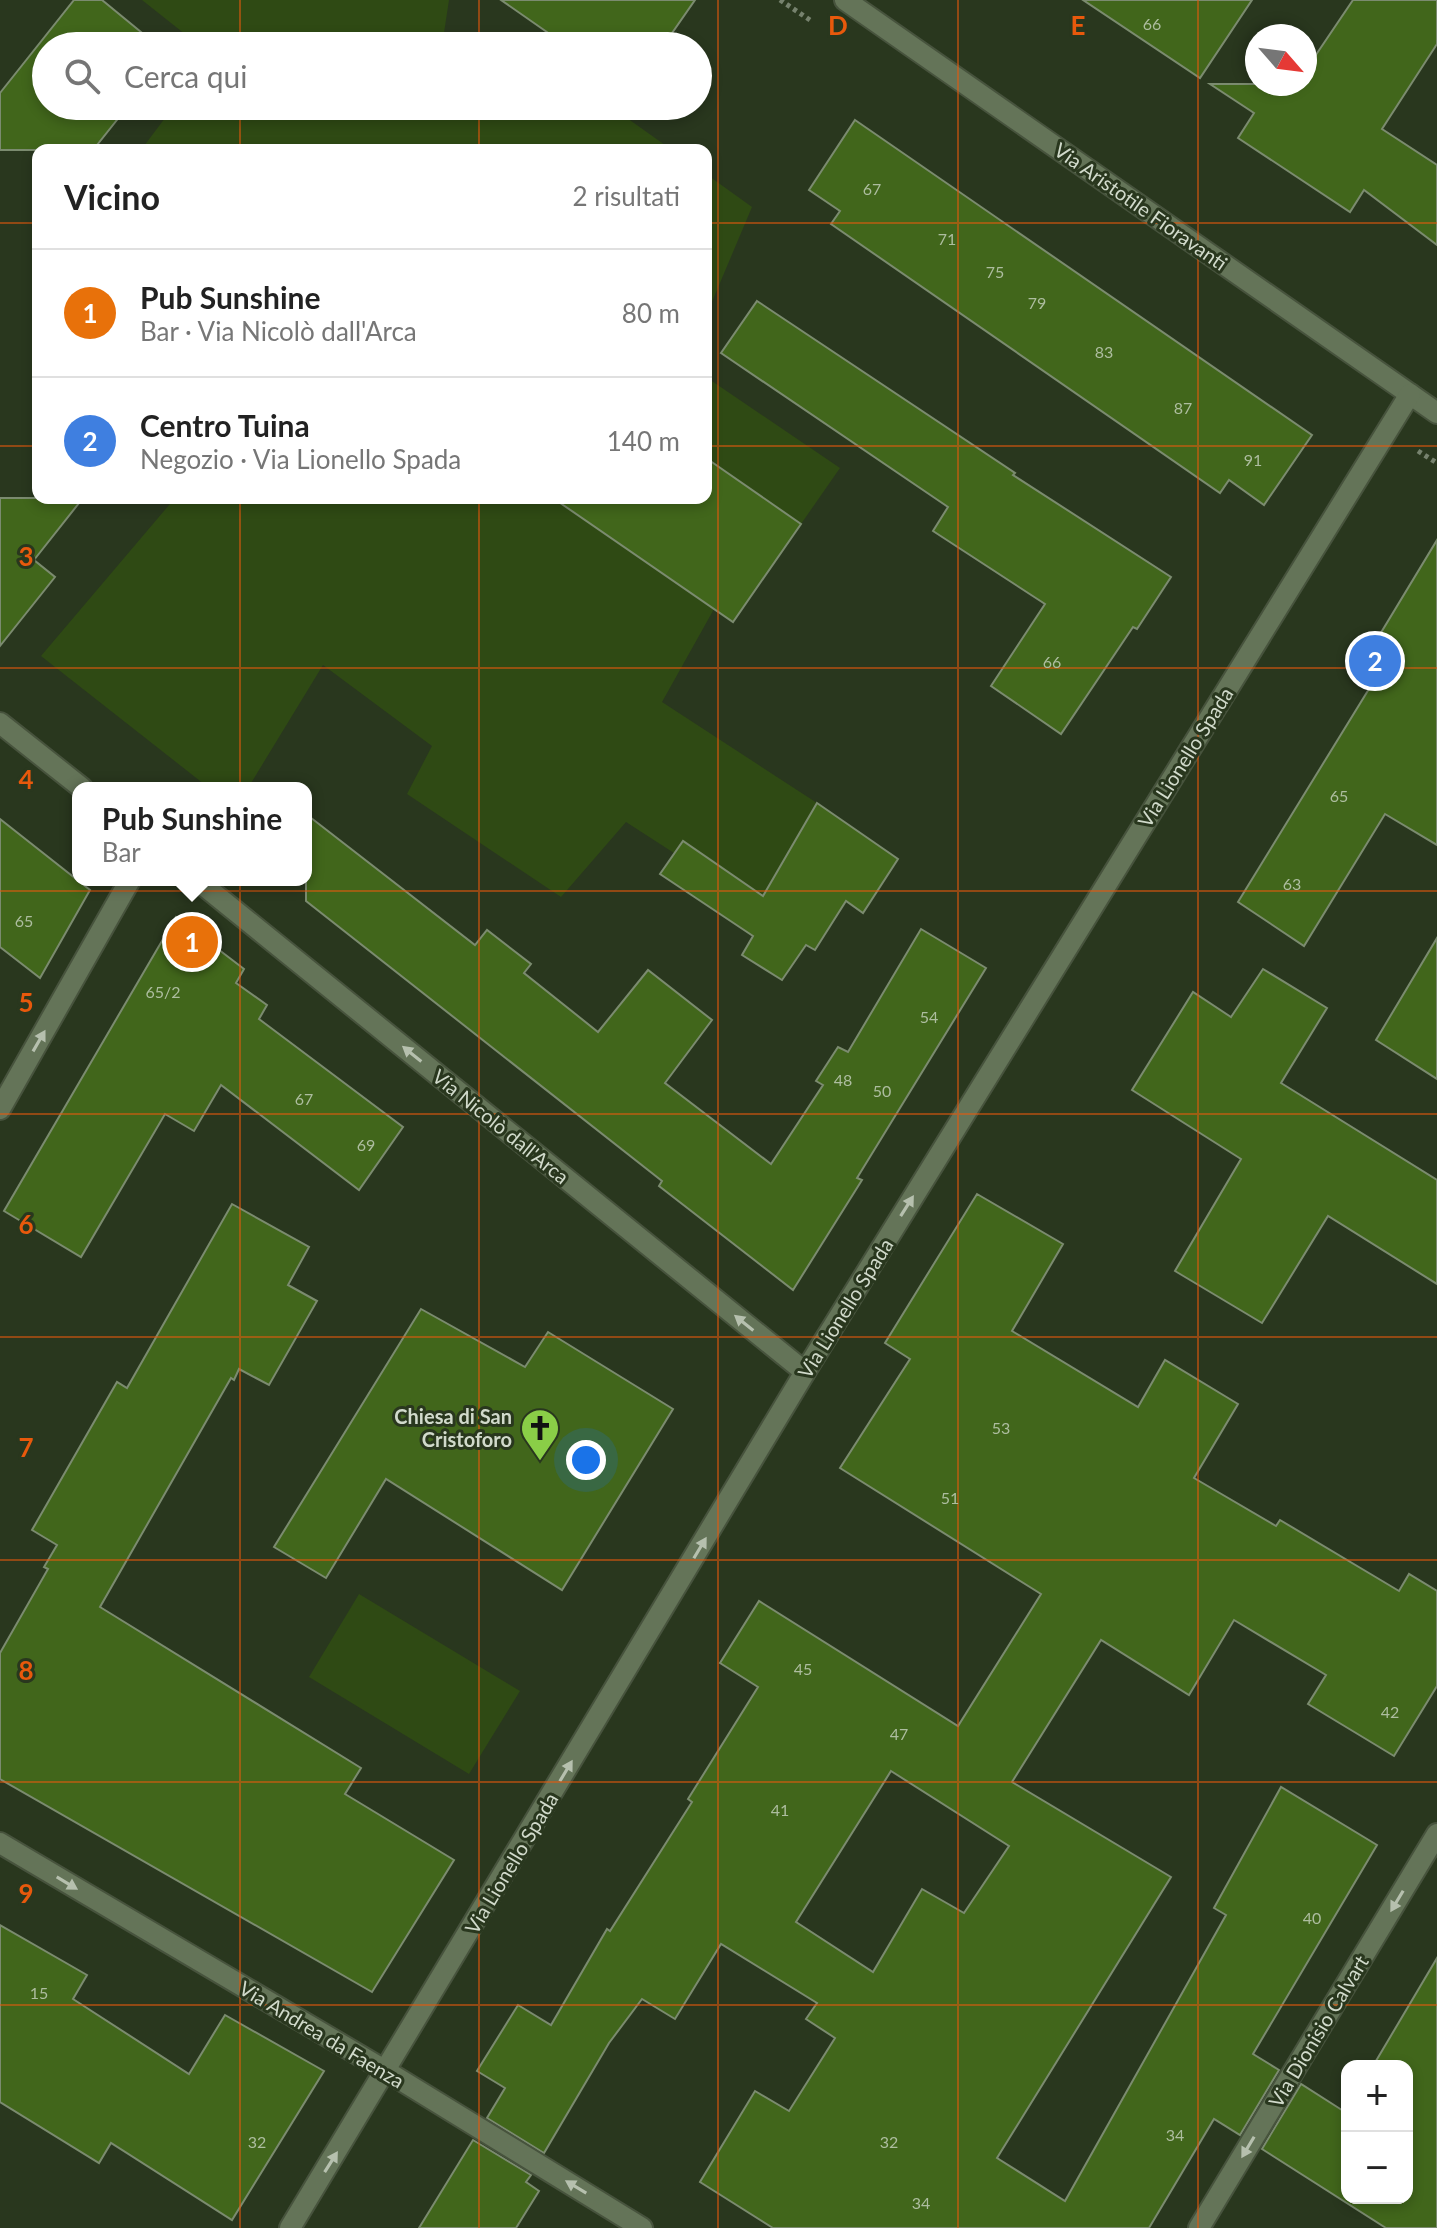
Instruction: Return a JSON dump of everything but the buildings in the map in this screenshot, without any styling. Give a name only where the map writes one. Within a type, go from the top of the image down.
[{"type":"street","name":"Via Aristotile Fioravanti","points":[[848,1],[1437,413]]},
{"type":"street","name":"Via Lionello Spada","points":[[290,2228],[805,1372],[1410,394]]},
{"type":"street","points":[[0,723],[74,782]]},
{"type":"street","points":[[0,1109],[127,886]]},
{"type":"street","name":"Via Nicolò dall'Arca","points":[[204,886],[805,1372]]},
{"type":"street","name":"Via Dionisio Calvart","points":[[1199,2228],[1437,1834]]},
{"type":"street","name":"Via Andrea da Faenza","points":[[0,1843],[386,2071],[642,2228]]},
{"type":"path","points":[[1423,454],[1437,463]]},
{"type":"green space","points":[[142,0],[449,0],[444,32],[182,32]]},
{"type":"green space","points":[[164,120],[630,120],[664,144],[146,144]]},
{"type":"green space","points":[[712,178],[752,207],[712,302]]},
{"type":"green space","points":[[712,381],[840,468],[801,524],[712,462]]},
{"type":"green space","points":[[170,504],[562,504],[714,609],[662,702],[817,803],[785,858],[770,901],[683,841],[674,853],[626,822],[561,897],[407,794],[432,746],[323,665],[252,782],[201,782],[41,656]]},
{"type":"green space","points":[[359,1594],[520,1691],[469,1774],[309,1677]]},
{"type":"place","name":"Centro Tuina","points":[[1375,661]]},
{"type":"place","name":"Pub Sunshine","points":[[192,942]]},
{"type":"place","name":"Chiesa di San Cristoforo","points":[[540,1462]]}]
